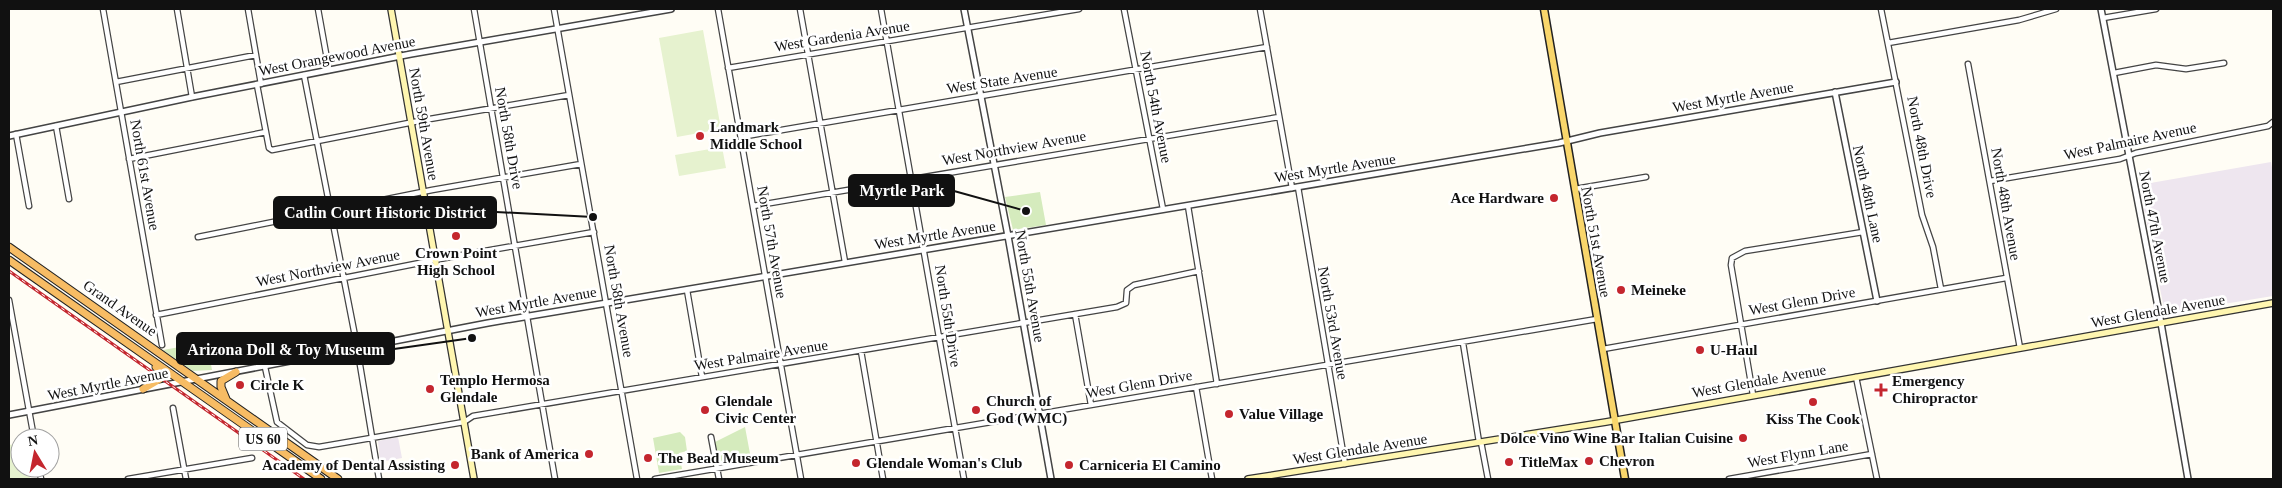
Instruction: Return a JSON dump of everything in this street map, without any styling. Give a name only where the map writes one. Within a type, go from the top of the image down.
[{"type":"highway","name":"Grand Avenue","points":[[9,247],[338,479]]},
{"type":"highway","name":"Grand Avenue","points":[[9,260],[321,479]]},
{"type":"highway","points":[[143,390],[155,383],[161,376],[158,369],[147,358]]},
{"type":"highway","points":[[226,399],[221,387],[221,381],[236,372]]},
{"type":"main road","name":"North 59th Avenue","points":[[392,9],[474,479]]},
{"type":"main road","name":"North 51st Avenue","points":[[1544,9],[1625,479]]},
{"type":"main road","name":"West Glendale Avenue","points":[[1248,479],[1614,420],[2273,303]]},
{"type":"street","name":"North 61st Avenue","points":[[104,9],[162,344]]},
{"type":"street","points":[[176,9],[192,97]]},
{"type":"street","points":[[248,9],[266,132],[269,148],[272,150],[570,95]]},
{"type":"street","points":[[318,9],[329,70]]},
{"type":"street","name":"North 58th Drive","points":[[474,9],[555,479]]},
{"type":"street","name":"North 58th Avenue","points":[[554,9],[623,391],[637,479]]},
{"type":"street","name":"West Orangewood Avenue","points":[[9,136],[192,97],[400,56],[671,9]]},
{"type":"street","name":"North 57th Avenue","points":[[718,9],[801,479]]},
{"type":"street","points":[[800,9],[844,262]]},
{"type":"street","name":"North 55th Drive","points":[[882,9],[964,479]]},
{"type":"street","name":"North 55th Avenue","points":[[964,9],[1008,236],[1051,479]]},
{"type":"street","name":"West Gardenia Avenue","points":[[728,68],[1079,9]]},
{"type":"street","name":"North 54th Avenue","points":[[1124,9],[1163,209]]},
{"type":"street","name":"North 53rd Avenue","points":[[1260,9],[1279,117],[1295,187],[1345,464]]},
{"type":"street","name":"North 48th Drive","points":[[1881,9],[1924,224],[1933,247],[1942,289]]},
{"type":"street","points":[[1888,43],[2019,20],[2056,9]]},
{"type":"street","name":"North 47th Avenue","points":[[2102,9],[2161,323],[2188,479]]},
{"type":"street","points":[[2103,18],[2156,9]]},
{"type":"street","name":"West State Avenue","points":[[741,137],[1268,47]]},
{"type":"street","points":[[116,82],[256,55]]},
{"type":"street","points":[[2114,72],[2156,65],[2186,70],[2224,63]]},
{"type":"street","name":"North 48th Avenue","points":[[1968,64],[2020,348]]},
{"type":"street","points":[[304,75],[357,348],[379,479]]},
{"type":"street","name":"West Myrtle Avenue","points":[[9,415],[528,316],[1188,206],[1896,82]]},
{"type":"street","name":"North 48th Lane","points":[[1835,92],[1877,301]]},
{"type":"street","name":"West Northview Avenue","points":[[753,206],[1279,117]]},
{"type":"street","name":"West Palmaire Avenue","points":[[1990,182],[2130,156],[2268,126],[2273,122]]},
{"type":"street","points":[[56,126],[69,199]]},
{"type":"street","points":[[129,159],[266,132]]},
{"type":"street","points":[[16,134],[29,206]]},
{"type":"street","points":[[198,237],[423,192],[582,164]]},
{"type":"street","points":[[1575,189],[1646,177]]},
{"type":"street","points":[[1188,206],[1217,384]]},
{"type":"street","name":"West Northview Avenue","points":[[156,315],[435,260],[594,232]]},
{"type":"street","points":[[1753,395],[1731,265],[1732,258],[1745,251],[1864,232]]},
{"type":"street","name":"West Palmaire Avenue","points":[[266,366],[277,422],[314,447],[464,422],[472,416],[1123,306],[1126,303],[1127,290],[1130,287],[1199,271]]},
{"type":"street","name":"West Glenn Drive","points":[[1603,349],[2006,278]]},
{"type":"street","points":[[687,290],[702,377]]},
{"type":"street","points":[[9,300],[32,428]]},
{"type":"street","points":[[1075,314],[1091,405]]},
{"type":"street","name":"West Glenn Drive","points":[[655,479],[1597,320]]},
{"type":"street","points":[[1463,342],[1488,479]]},
{"type":"street","points":[[861,351],[883,479]]},
{"type":"street","points":[[1856,377],[1877,479]]},
{"type":"street","points":[[1196,388],[1212,479]]},
{"type":"street","points":[[173,408],[186,479]]},
{"type":"street","points":[[711,437],[718,479]]},
{"type":"street","name":"West Flynn Lane","points":[[1729,479],[1872,454]]},
{"type":"street","points":[[128,479],[252,458]]},
{"type":"shaded area","points":[[2271,162],[2273,173],[2273,296],[2168,313],[2164,308],[2139,185]]},
{"type":"shaded area","points":[[398,437],[402,458],[380,462],[378,441]]},
{"type":"green space","points":[[703,30],[721,129],[677,137],[659,38]]},
{"type":"green space","points":[[722,147],[726,168],[679,176],[675,155]]},
{"type":"green space","points":[[1040,192],[1046,225],[1013,230],[1005,197]]},
{"type":"green space","points":[[207,342],[212,370],[193,371],[163,350]]},
{"type":"green space","points":[[745,427],[751,459],[723,465],[718,461],[715,442]]},
{"type":"green space","points":[[680,432],[685,437],[687,451],[679,453],[682,469],[659,473],[653,438]]},
{"type":"green space","points":[[9,445],[10,478],[30,479],[9,479]]},
{"type":"railway","points":[[9,271],[304,479]]},
{"type":"place","name":"Landmark Middle School","points":[[700,136]]},
{"type":"place","name":"Ace Hardware","points":[[1554,198]]},
{"type":"place","name":"Myrtle Park","points":[[1026,211]]},
{"type":"place","name":"Catlin Court Historic District","points":[[593,217]]},
{"type":"place","name":"Crown Point High School","points":[[456,236]]},
{"type":"place","name":"Meineke","points":[[1621,290]]},
{"type":"place","name":"Arizona Doll & Toy Museum","points":[[472,338]]},
{"type":"place","name":"U-Haul","points":[[1700,350]]},
{"type":"place","name":"Circle K","points":[[240,385]]},
{"type":"place","name":"Templo Hermosa Glendale","points":[[430,389]]},
{"type":"place","name":"Emergency Chiropractor","points":[[1881,390]]},
{"type":"place","name":"Kiss The Cook","points":[[1813,402]]},
{"type":"place","name":"Glendale Civic Center","points":[[705,410]]},
{"type":"place","name":"Church of God (WMC)","points":[[976,410]]},
{"type":"place","name":"Value Village","points":[[1229,414]]},
{"type":"place","name":"Dolce Vino Wine Bar Italian Cuisine","points":[[1743,438]]},
{"type":"place","name":"Bank of America","points":[[589,454]]},
{"type":"place","name":"The Bead Museum","points":[[648,458]]},
{"type":"place","name":"Chevron","points":[[1589,461]]},
{"type":"place","name":"TitleMax","points":[[1509,462]]},
{"type":"place","name":"Glendale Woman's Club","points":[[856,463]]},
{"type":"place","name":"Academy of Dental Assisting","points":[[455,465]]},
{"type":"place","name":"Carniceria El Camino","points":[[1069,465]]}]
